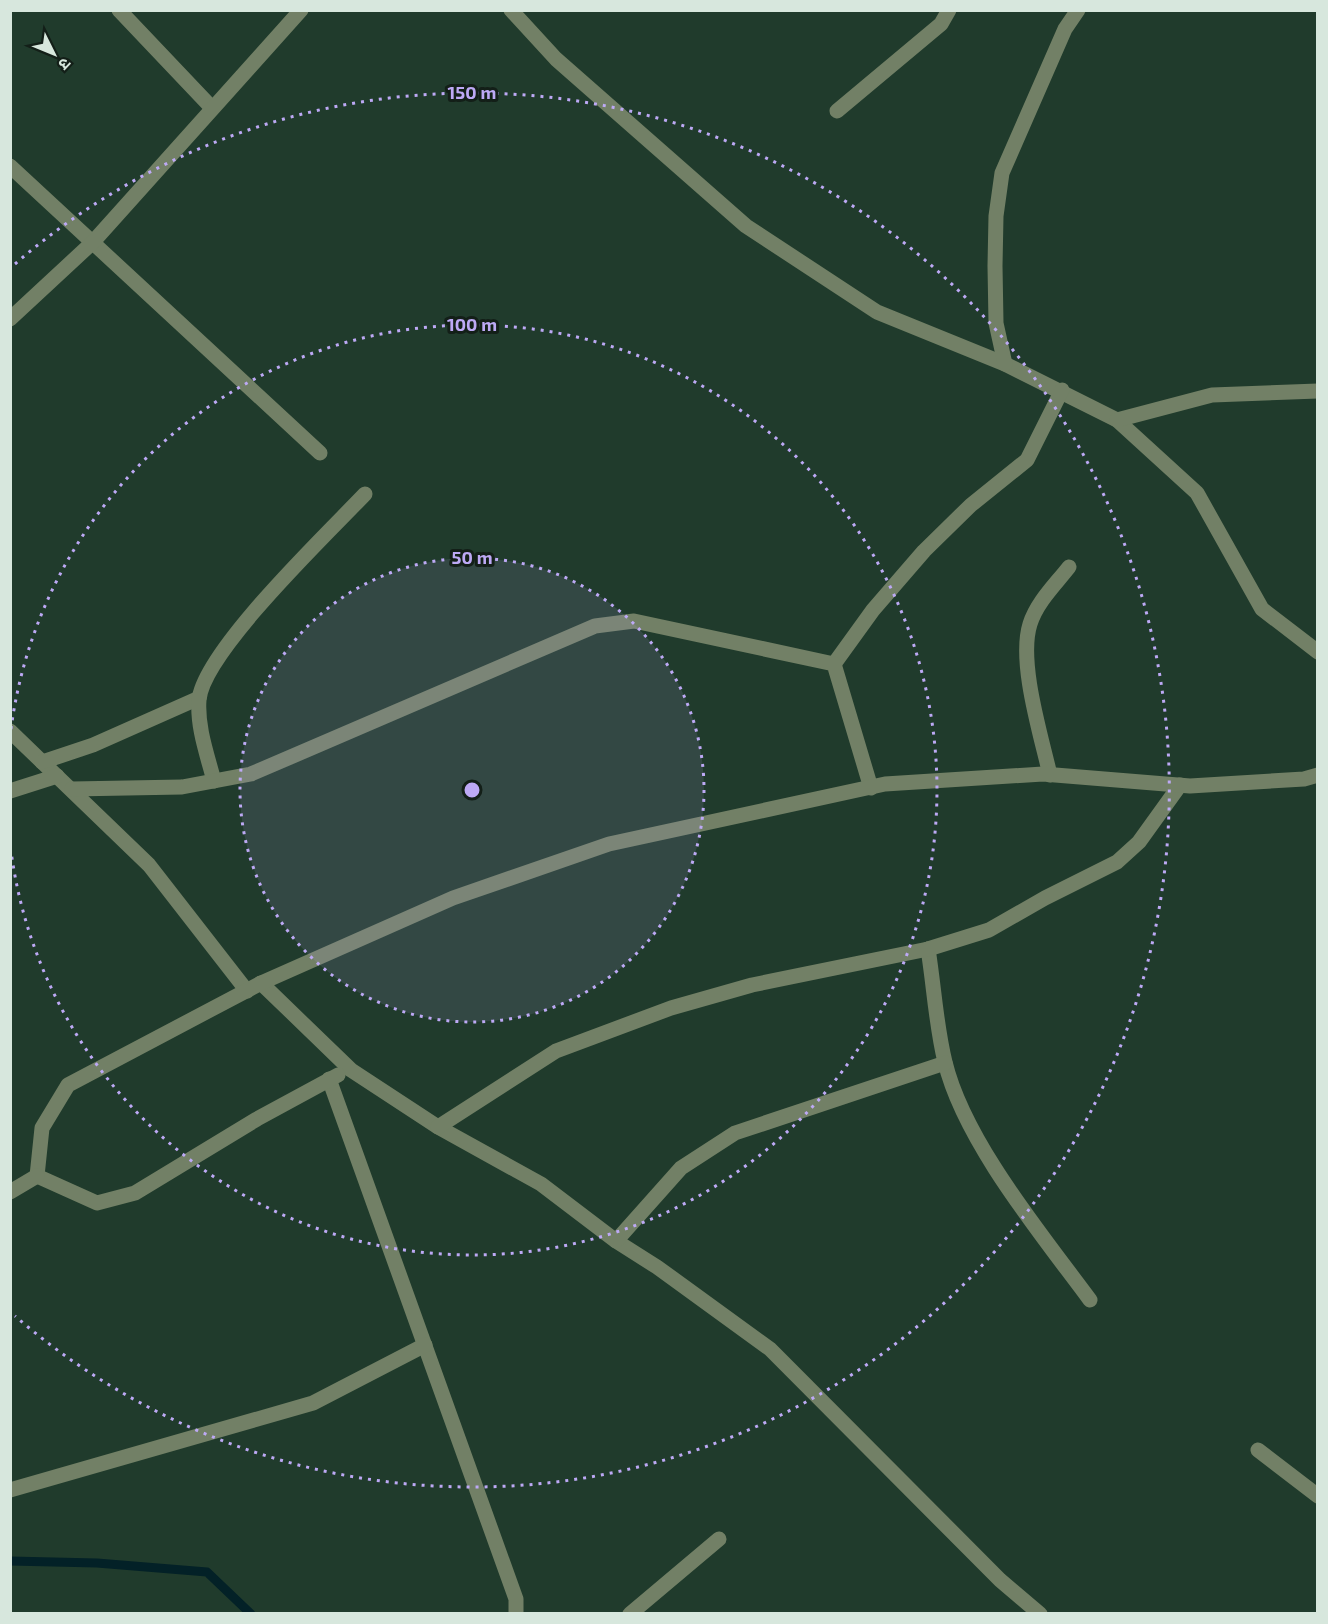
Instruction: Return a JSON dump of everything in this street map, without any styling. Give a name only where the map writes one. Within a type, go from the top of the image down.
[{"type":"street","points":[[119,10],[212,108]]},
{"type":"street","points":[[10,319],[93,242],[301,10]]},
{"type":"street","points":[[511,10],[556,59],[746,226],[877,312],[1005,364],[1062,390],[1117,420],[1197,493],[1262,609],[1317,652]]},
{"type":"street","points":[[837,111],[941,24],[949,10]]},
{"type":"street","points":[[1005,364],[996,322],[995,266],[996,216],[1002,173],[1065,29],[1078,10]]},
{"type":"street","points":[[10,165],[320,453]]},
{"type":"street","points":[[834,664],[873,610],[924,551],[971,505],[1027,460],[1062,390]]},
{"type":"street","points":[[1117,420],[1212,395],[1317,391]]},
{"type":"street","points":[[214,781],[201,732],[199,698],[209,669],[251,616],[365,494]]},
{"type":"street","points":[[1050,775],[1026,660],[1030,626],[1040,603],[1069,567]]},
{"type":"street","points":[[72,789],[182,787],[251,774],[595,626],[634,621],[834,664]]},
{"type":"street","points":[[834,664],[871,788]]},
{"type":"street","points":[[42,762],[93,745],[199,698]]},
{"type":"street","points":[[10,731],[149,864],[247,991]]},
{"type":"street","points":[[38,1176],[42,1128],[68,1085],[261,984],[453,898],[609,844],[885,784],[1050,775],[1180,785],[1304,779],[1317,775]]},
{"type":"street","points":[[10,791],[57,776]]},
{"type":"street","points":[[438,1127],[556,1051],[671,1008],[752,985],[928,949],[989,930],[1045,898],[1117,862],[1139,842],[1180,785]]},
{"type":"street","points":[[928,949],[945,1063],[966,1115],[1008,1188],[1090,1300]]},
{"type":"street","points":[[261,984],[351,1070],[438,1127],[541,1184],[616,1241],[657,1267],[770,1349],[1000,1580],[1040,1614]]},
{"type":"street","points":[[616,1241],[681,1168],[735,1133],[945,1063]]},
{"type":"street","points":[[38,1176],[97,1203],[135,1193],[329,1079],[351,1070]]},
{"type":"street","points":[[329,1079],[516,1599],[516,1614]]},
{"type":"street","points":[[10,1192],[38,1176]]},
{"type":"street","points":[[10,1490],[313,1403],[425,1345]]},
{"type":"street","points":[[1258,1449],[1317,1496]]},
{"type":"street","points":[[630,1614],[719,1539]]},
{"type":"waterway","points":[[10,1561],[97,1563],[207,1572],[251,1614]]}]
